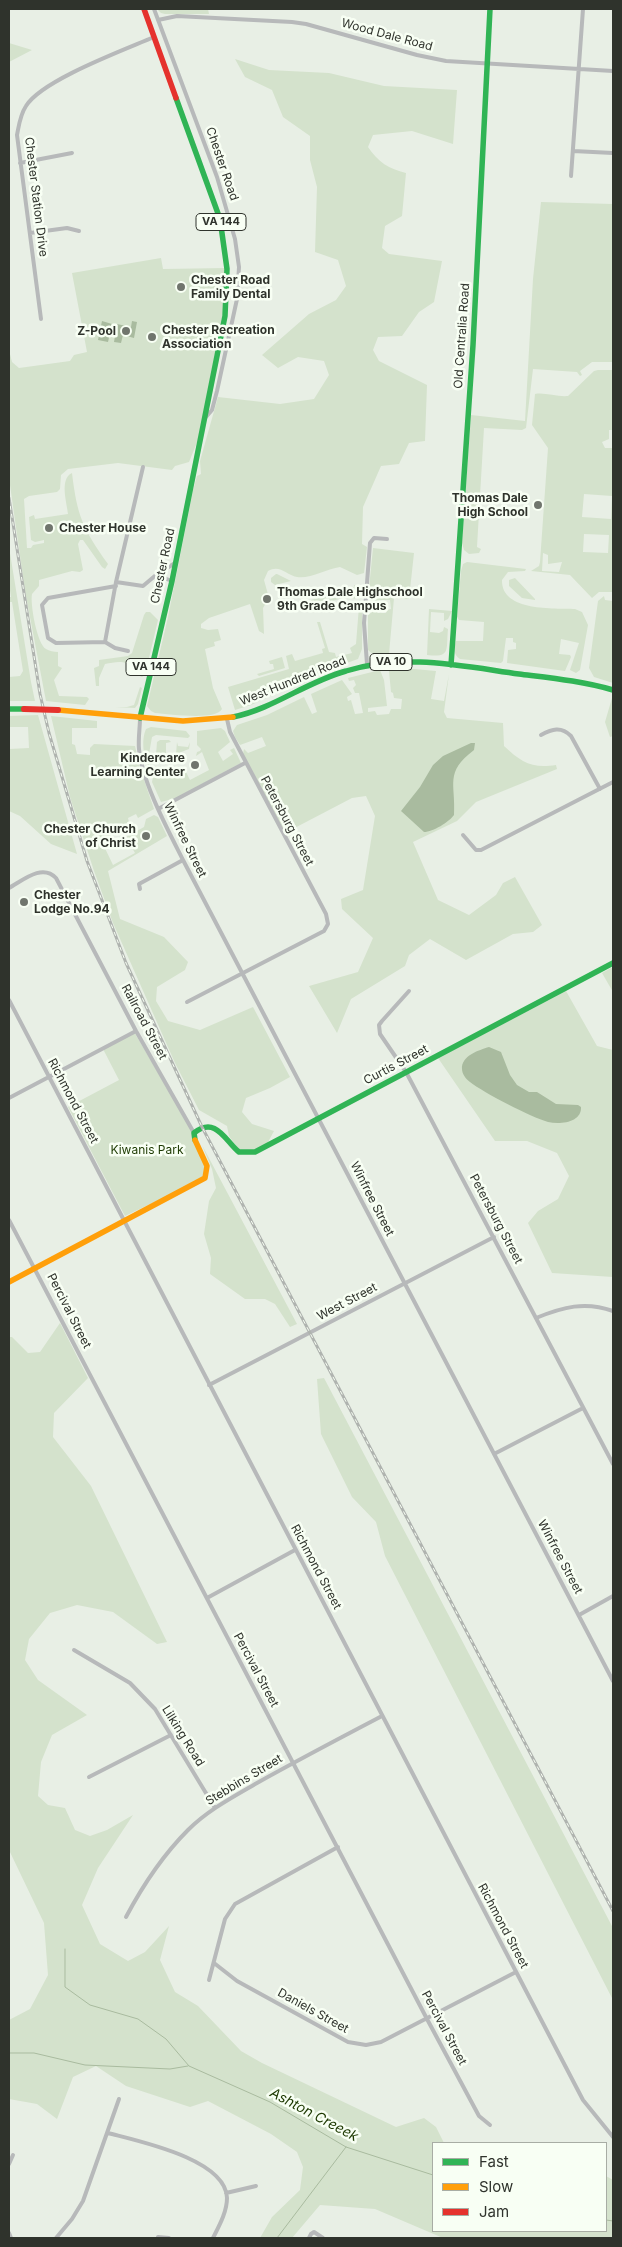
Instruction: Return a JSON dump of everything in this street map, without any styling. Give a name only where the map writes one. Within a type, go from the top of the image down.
[{"type":"street","name":"Chester Road","points":[[140,718],[172,581],[206,417],[227,300],[226,249],[220,218],[144,9]]},
{"type":"street","name":"Chester Road","points":[[154,9],[217,177],[235,239],[239,267],[237,299],[212,410],[206,417]]},
{"type":"street","name":"Old Centralia Road","points":[[451,665],[473,345],[490,9]]},
{"type":"street","points":[[571,176],[583,9]]},
{"type":"street","name":"Wood Dale Road","points":[[158,20],[177,16],[292,22],[446,61],[613,71]]},
{"type":"street","name":"Chester Station Drive","points":[[41,319],[20,163],[17,135],[19,119],[26,105],[38,92],[89,65],[154,37]]},
{"type":"street","points":[[573,151],[613,153]]},
{"type":"street","points":[[20,163],[72,153]]},
{"type":"street","points":[[30,233],[67,228],[80,231]]},
{"type":"street","points":[[227,300],[237,299]]},
{"type":"street","points":[[105,642],[116,584],[143,467]]},
{"type":"street","points":[[367,664],[364,631],[370,543],[374,538],[387,539]]},
{"type":"street","points":[[128,651],[105,642],[56,643],[52,641],[48,638],[42,605],[48,598],[116,584],[143,586],[156,574],[175,562]]},
{"type":"street","points":[[156,574],[172,581]]},
{"type":"street","name":"West Hundred Road","points":[[9,709],[58,710],[194,723],[227,719],[267,706],[342,672],[367,664],[398,661],[451,665],[583,682],[613,690]]},
{"type":"street","name":"Winfree Street","points":[[140,718],[139,750],[158,809],[183,860],[613,1680]]},
{"type":"street","name":"Petersburg Street","points":[[227,719],[230,732],[245,763],[326,914],[328,924],[324,931],[242,974]]},
{"type":"street","points":[[541,735],[554,729],[567,732],[600,789]]},
{"type":"street","points":[[158,809],[245,763]]},
{"type":"street","points":[[463,835],[476,850],[481,850],[613,782]]},
{"type":"street","points":[[140,889],[139,884],[183,860]]},
{"type":"street","name":"Railroad Street","points":[[9,888],[42,871],[50,873],[58,882],[136,1031],[194,1132],[194,1138],[206,1164],[208,1172],[205,1178],[198,1183],[124,1221]]},
{"type":"street","name":"Curtis Street","points":[[194,1132],[202,1128],[216,1129],[225,1135],[235,1150],[248,1154],[269,1146],[613,963]]},
{"type":"street","points":[[187,1002],[242,974]]},
{"type":"street","name":"Petersburg Street","points":[[409,992],[386,1015],[379,1030],[406,1072],[613,1464]]},
{"type":"street","name":"Richmond Street","points":[[9,1000],[583,2100],[613,2137]]},
{"type":"street","points":[[9,1098],[136,1031]]},
{"type":"street","name":"Percival Street","points":[[9,1220],[427,2019],[479,2116],[490,2126]]},
{"type":"street","points":[[9,1282],[124,1221]]},
{"type":"street","name":"West Street","points":[[209,1385],[494,1237]]},
{"type":"street","points":[[536,1318],[577,1305],[596,1306],[613,1311]]},
{"type":"street","points":[[494,1454],[583,1408]]},
{"type":"street","points":[[207,1598],[295,1550]]},
{"type":"street","points":[[579,1615],[613,1596]]},
{"type":"street","name":"Lilking Road","points":[[74,1650],[130,1683],[155,1709],[215,1808]]},
{"type":"street","name":"Stebbins Street","points":[[126,1916],[145,1882],[164,1855],[189,1829],[215,1808],[293,1762],[382,1716]]},
{"type":"street","points":[[89,1777],[171,1734]]},
{"type":"street","points":[[209,1980],[225,1919],[235,1904],[338,1848]]},
{"type":"street","name":"Daniels Street","points":[[214,1963],[237,1981],[348,2042],[365,2045],[381,2042],[516,1972]]},
{"type":"street","points":[[56,2238],[83,2201],[119,2098]]},
{"type":"street","points":[[108,2132],[156,2146],[194,2162],[218,2177],[226,2193],[224,2211],[213,2238]]},
{"type":"street","points":[[9,2164],[13,2155]]},
{"type":"street","points":[[226,2193],[256,2186]]},
{"type":"street","points":[[309,2238],[311,2234],[316,2232],[323,2238]]},
{"type":"street","points":[[9,2233],[11,2238]]},
{"type":"street","points":[[158,2237],[169,2238]]},
{"type":"green space","points":[[157,9],[208,9],[209,14],[165,14]]},
{"type":"green space","points":[[9,43],[32,50],[9,62]]},
{"type":"green space","points":[[235,59],[269,70],[329,73],[384,86],[457,90],[453,144],[412,131],[373,135],[368,147],[384,164],[406,173],[402,216],[385,226],[382,248],[389,254],[442,261],[434,302],[419,312],[402,336],[378,337],[373,350],[379,361],[427,385],[425,441],[409,443],[399,464],[381,466],[363,507],[362,544],[367,547],[364,573],[357,575],[340,567],[302,577],[293,576],[280,569],[268,571],[264,580],[269,598],[263,608],[264,634],[259,631],[250,604],[209,618],[201,624],[201,628],[208,630],[218,629],[221,640],[214,642],[215,646],[205,649],[213,688],[222,709],[218,713],[202,716],[155,713],[147,706],[168,617],[193,490],[197,476],[201,474],[200,461],[218,397],[280,404],[314,399],[329,375],[324,361],[298,357],[278,368],[262,355],[309,314],[336,300],[346,286],[338,260],[315,252],[317,187],[310,160],[310,136],[283,117],[272,90],[245,77]]},
{"type":"green space","points":[[541,202],[613,204],[613,362],[592,362],[580,371],[582,375],[580,376],[577,372],[533,369],[526,428],[522,430],[484,428],[477,547],[481,549],[479,553],[469,554],[464,550],[462,543],[471,415],[525,421],[533,279]]},
{"type":"green space","points":[[161,258],[163,269],[226,268],[225,303],[198,440],[189,462],[175,466],[172,470],[118,463],[68,469],[61,475],[60,489],[57,492],[29,496],[24,499],[27,548],[31,548],[33,545],[44,543],[44,540],[35,542],[31,540],[29,517],[34,515],[35,519],[68,514],[65,486],[68,476],[72,473],[82,522],[108,564],[105,569],[102,567],[83,540],[80,540],[78,544],[83,570],[39,580],[39,586],[32,594],[33,614],[40,640],[46,649],[58,652],[58,666],[62,668],[54,680],[59,696],[87,697],[89,699],[85,705],[46,701],[25,591],[9,478],[9,350],[12,362],[19,368],[70,361],[74,355],[87,352],[72,273]]},
{"type":"green space","points":[[613,370],[613,430],[609,430],[609,439],[602,442],[605,448],[612,448],[613,446],[613,592],[599,592],[592,598],[570,575],[531,571],[539,566],[540,562],[548,448],[532,425],[535,394],[568,396],[594,371]],"holes":[[[584,494],[612,496],[611,519],[582,517]],[[584,534],[609,535],[608,553],[583,552]],[[543,553],[548,555],[548,564],[562,562],[559,572],[542,571]]]},
{"type":"green space","points":[[9,547],[35,701],[9,701],[9,677],[20,676],[23,671],[12,602],[9,602],[9,597],[11,597]]},
{"type":"green space","points":[[373,548],[414,553],[409,599],[394,598],[389,654],[375,656],[368,650],[368,615],[376,609],[378,613],[386,613],[387,610],[391,609],[390,600],[379,600],[377,604],[368,598]]},
{"type":"green space","points":[[467,562],[526,569],[525,571],[508,572],[502,580],[504,590],[510,598],[531,606],[575,609],[582,612],[588,625],[580,670],[576,673],[570,670],[579,643],[561,639],[559,654],[570,655],[571,657],[565,671],[507,663],[508,650],[516,649],[516,643],[513,642],[513,638],[506,638],[503,661],[501,663],[460,659],[455,651],[456,641],[483,641],[484,622],[459,620],[457,617],[461,571],[463,564]]},
{"type":"green space","points":[[276,574],[291,581],[275,585],[271,582],[271,578]]},
{"type":"green space","points":[[515,578],[535,600],[522,598],[509,586],[509,580]]},
{"type":"green space","points":[[354,585],[358,585],[362,589],[361,595],[354,599],[352,595],[319,605],[319,609],[313,607],[311,600],[354,587]]},
{"type":"green space","points":[[604,596],[605,600],[613,601],[613,683],[594,677],[589,668],[598,601]]},
{"type":"green space","points":[[357,603],[362,606],[362,649],[358,659],[327,670],[251,705],[235,710],[228,687],[289,669],[286,656],[292,654],[295,661],[323,653],[322,649],[325,648],[317,622],[320,622],[329,652],[335,653],[336,657],[352,653],[350,648],[356,644],[359,606],[355,604]]},
{"type":"green space","points":[[429,609],[452,611],[448,619],[444,621],[444,613],[431,612],[430,632],[439,633],[443,631],[444,627],[448,629],[447,647],[444,654],[427,655]]},
{"type":"green space","points":[[146,612],[150,612],[158,620],[145,675],[140,676],[124,662],[105,664],[99,678],[99,686],[96,686],[94,668],[99,666],[99,660],[128,656],[132,653]]},
{"type":"green space","points":[[282,657],[285,668],[259,676],[257,674],[274,669],[273,664],[270,664],[269,661]]},
{"type":"green space","points":[[403,668],[436,671],[431,699],[444,701],[449,674],[444,712],[447,718],[503,723],[504,746],[516,756],[533,765],[556,765],[557,769],[476,802],[457,821],[413,842],[438,900],[469,915],[496,895],[503,883],[515,877],[542,925],[533,932],[513,934],[466,960],[430,939],[409,955],[405,966],[351,999],[337,1033],[309,986],[358,972],[373,938],[342,909],[341,899],[363,890],[375,816],[366,796],[352,798],[285,833],[243,754],[244,749],[248,753],[266,746],[262,737],[240,745],[233,731],[237,725],[267,715],[304,697],[312,714],[317,712],[311,694],[342,680],[352,694],[347,697],[348,701],[351,700],[355,714],[363,713],[359,693],[355,693],[353,688],[356,685],[354,680],[349,681],[348,678],[380,670],[384,680],[387,706],[368,708],[368,712],[375,711],[377,715],[389,714],[391,709],[401,709],[402,699],[394,698],[391,692],[389,671],[391,669]]},
{"type":"green space","points":[[140,687],[142,688],[138,704],[135,708],[115,707],[134,705]]},
{"type":"green space","points":[[612,698],[613,736],[610,737],[605,722]]},
{"type":"green space","points":[[38,715],[77,854],[51,844],[20,816],[9,811],[9,749],[29,748],[28,727],[9,727],[9,716]]},
{"type":"green space","points":[[51,716],[97,721],[97,728],[72,728],[72,744],[75,745],[77,754],[90,755],[90,748],[94,744],[135,746],[154,809],[138,818],[136,814],[128,818],[129,822],[114,831],[109,838],[102,842],[113,865],[135,853],[126,837],[144,827],[146,819],[154,815],[158,817],[167,836],[108,871],[120,919],[164,937],[188,962],[185,970],[157,987],[156,1001],[168,1021],[200,1030],[253,1007],[290,1077],[246,1098],[242,1112],[252,1124],[274,1131],[267,1144],[253,1151],[239,1150],[229,1136],[227,1126],[199,1110],[175,1063],[113,923],[94,871],[70,797]]},
{"type":"green space","points":[[151,727],[186,731],[190,736],[188,738],[156,735],[152,737],[149,754],[153,765],[151,769],[146,760],[143,744],[146,729]]},
{"type":"green space","points":[[221,728],[225,731],[230,742],[218,752],[223,761],[233,754],[230,750],[234,748],[241,763],[176,798],[161,802],[152,782],[153,777],[158,772],[162,778],[181,767],[184,768],[190,780],[209,770],[202,752],[196,756],[197,752],[201,749],[197,745],[197,731]]},
{"type":"green space","points":[[169,740],[171,742],[166,743],[166,754],[170,758],[161,764],[158,763],[156,755],[157,742]]},
{"type":"green space","points":[[177,742],[178,746],[188,747],[190,742],[189,749],[176,754]]},
{"type":"green space","points":[[613,967],[613,992],[602,973]]},
{"type":"green space","points":[[566,991],[597,1046],[613,1050],[613,1277],[552,1273],[528,1223],[538,1211],[558,1199],[569,1176],[557,1153],[527,1141],[495,1141],[438,1058]]},
{"type":"green space","name":"Kiwanis Park","points":[[134,1032],[194,1133],[208,1170],[205,1178],[125,1216],[68,1107],[119,1080],[103,1049]]},
{"type":"green space","points":[[202,1145],[297,1324],[290,1327],[275,1304],[265,1299],[245,1299],[210,1274],[211,1258],[204,1234],[209,1201],[216,1188],[212,1169]]},
{"type":"green space","points":[[60,1323],[88,1378],[54,1413],[53,1437],[91,1486],[167,1642],[157,1644],[113,1612],[77,1605],[50,1613],[29,1639],[25,1660],[38,1680],[87,1715],[52,1735],[41,1762],[38,1796],[48,1805],[65,1808],[75,1830],[90,1836],[107,1830],[133,1815],[98,1868],[82,1905],[100,1944],[128,1961],[145,1952],[169,1926],[160,1960],[175,1992],[198,2006],[241,2051],[262,2063],[396,2127],[424,2118],[436,2127],[444,2142],[432,2142],[432,2232],[607,2232],[607,2177],[613,2180],[613,2238],[443,2238],[375,2209],[320,2205],[292,2238],[260,2238],[272,2217],[300,2190],[303,2167],[297,2152],[271,2134],[208,2101],[190,2107],[126,2086],[96,2066],[73,2077],[57,2119],[37,2104],[9,2099],[9,2020],[30,2009],[48,1975],[44,1923],[9,1850],[9,1337],[12,1337],[28,1353],[40,1352]]},
{"type":"green space","points":[[324,1378],[613,1928],[613,2000],[385,1556],[376,1522],[352,1497],[321,1434],[317,1379]]},
{"type":"shaded area","points":[[102,321],[112,324],[108,342],[98,340]]},
{"type":"shaded area","name":"Z-Pool","points":[[132,321],[137,322],[134,338],[123,335],[121,343],[114,342],[117,324],[131,327]]},
{"type":"shaded area","points":[[471,743],[475,743],[474,750],[458,765],[453,779],[454,815],[440,826],[424,832],[401,811],[420,787],[433,765],[443,756]]},
{"type":"shaded area","points":[[489,1047],[501,1052],[510,1075],[517,1085],[529,1092],[537,1092],[556,1104],[578,1105],[581,1107],[578,1116],[564,1123],[548,1122],[508,1104],[470,1082],[462,1071],[464,1060],[471,1054]]},
{"type":"waterway","name":"Ashton Creeek","points":[[65,1949],[65,1987],[90,2005],[138,2019],[166,2039],[189,2066],[270,2102],[346,2147],[432,2175]]},
{"type":"waterway","points":[[9,2053],[34,2053],[85,2065],[170,2069],[188,2066]]},
{"type":"waterway","points":[[277,2238],[346,2147]]},
{"type":"waterway","name":"Ashton Creeek","points":[[607,2220],[613,2221]]},
{"type":"railway","points":[[9,498],[40,694],[49,733],[87,861],[126,963],[202,1127],[613,1911]]},
{"type":"traffic: fast","points":[[451,665],[473,345],[490,9]]},
{"type":"traffic: fast","points":[[140,718],[172,581],[225,316],[227,269],[220,219],[176,98]]},
{"type":"traffic: fast","points":[[233,717],[262,708],[331,676],[367,666],[389,663],[410,662],[454,665],[566,680],[613,690]]},
{"type":"traffic: fast","points":[[9,709],[24,709]]},
{"type":"traffic: fast","points":[[195,1140],[194,1133],[202,1128],[214,1128],[239,1152],[255,1152],[613,963]]},
{"type":"traffic: slow","points":[[58,710],[183,721],[233,717]]},
{"type":"traffic: slow","points":[[9,1282],[205,1178],[207,1166],[195,1140]]},
{"type":"traffic: jam","points":[[144,9],[176,98]]},
{"type":"traffic: jam","points":[[24,709],[58,710]]},
{"type":"place","name":"Chester Road Family Dental","points":[[181,287]]},
{"type":"place","name":"Z-Pool","points":[[126,331]]},
{"type":"place","name":"Chester Recreation Association","points":[[152,337]]},
{"type":"place","name":"Thomas Dale High School","points":[[538,505]]},
{"type":"place","name":"Chester House","points":[[49,528]]},
{"type":"place","name":"Thomas Dale Highschool 9th Grade Campus","points":[[267,599]]},
{"type":"place","name":"Kindercare Learning Center","points":[[195,765]]},
{"type":"place","name":"Chester Church of Christ","points":[[146,836]]},
{"type":"place","name":"Chester Lodge No.94","points":[[24,902]]}]
